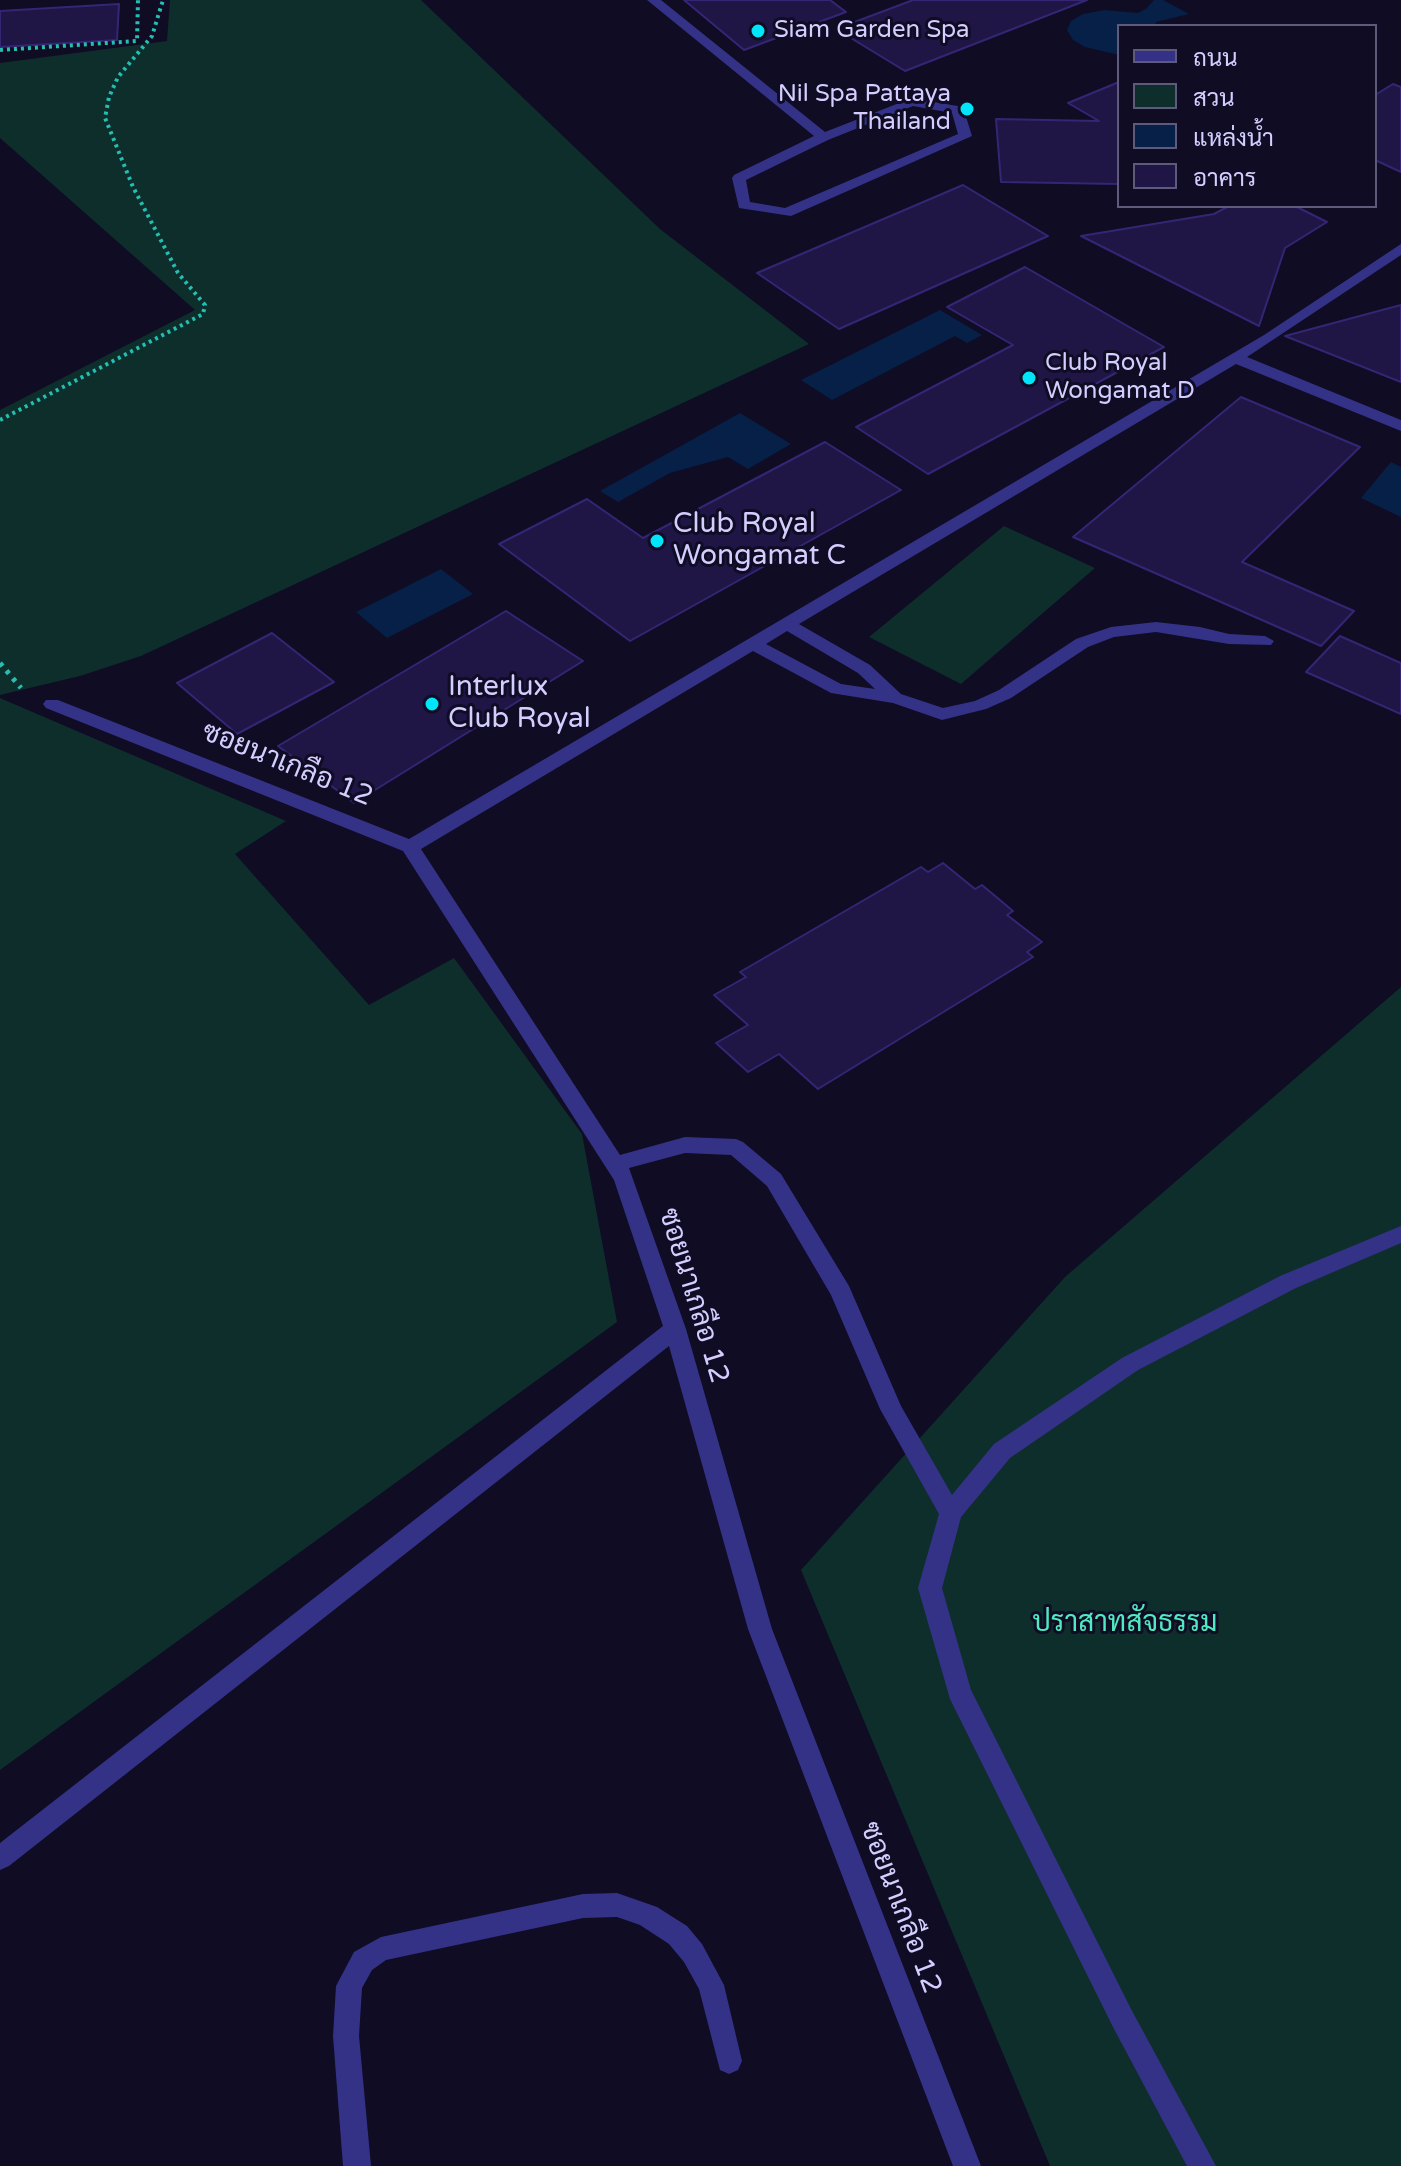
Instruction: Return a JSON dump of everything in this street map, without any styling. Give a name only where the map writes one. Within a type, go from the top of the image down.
[{"type":"street","points":[[653,0],[823,137]]},
{"type":"street","points":[[912,102],[958,110],[965,136],[786,213],[744,205],[739,178],[823,137],[912,102]]},
{"type":"street","points":[[410,847],[1235,358],[1401,248]]},
{"type":"street","points":[[1235,358],[1401,426]]},
{"type":"street","points":[[787,624],[864,669],[895,698]]},
{"type":"street","points":[[753,644],[837,689],[895,698],[942,714],[980,705],[1005,694],[1082,643],[1127,629],[1176,628],[1229,639],[1265,641]]},
{"type":"street","name":"ซอยนาเกลือ 12","points":[[52,704],[410,847],[624,1178],[675,1329],[760,1629],[967,2166]]},
{"type":"street","points":[[615,1164],[685,1145],[736,1147],[774,1180],[841,1292],[891,1409],[951,1513]]},
{"type":"street","points":[[1202,2166],[1122,2018],[959,1691],[930,1588],[951,1513],[1002,1451],[1130,1364],[1288,1282],[1401,1234]]},
{"type":"street","points":[[0,1858],[675,1329]]},
{"type":"street","points":[[357,2166],[346,2036],[349,1986],[363,1961],[381,1949],[583,1906],[617,1905],[648,1916],[678,1935],[693,1953],[711,1985],[729,2061]]},
{"type":"path","points":[[0,50],[137,41],[138,0]]},
{"type":"path","points":[[0,420],[203,314],[205,305],[178,273],[133,187],[105,118],[109,97],[118,77],[152,36],[163,0]]},
{"type":"green space","points":[[170,0],[421,0],[660,229],[809,344],[141,656],[80,676],[0,695],[0,410],[195,310],[0,138],[0,63],[167,41]]},
{"type":"green space","points":[[1004,526],[1095,568],[961,684],[869,637]]},
{"type":"green space","points":[[0,698],[286,821],[235,854],[369,1005],[454,958],[582,1134],[617,1322],[0,1770]]},
{"type":"green space","name":"ปราสาทสัจธรรม","points":[[1401,987],[1401,2166],[1050,2166],[801,1570],[1065,1277]]},
{"type":"water","points":[[1154,0],[1163,0],[1189,14],[1156,24],[1117,24],[1117,55],[1085,47],[1073,40],[1067,30],[1071,21],[1083,14],[1104,10],[1138,13]]},
{"type":"water","points":[[940,310],[982,335],[967,343],[955,336],[832,400],[801,380]]},
{"type":"water","points":[[740,413],[791,444],[748,469],[728,457],[670,473],[618,502],[600,491]]},
{"type":"water","points":[[1391,462],[1401,467],[1401,517],[1361,498]]},
{"type":"water","points":[[441,569],[473,594],[387,638],[356,612]]},
{"type":"building","name":"Siam Garden Spa","points":[[684,0],[830,0],[846,12],[744,50]]},
{"type":"building","points":[[913,0],[1087,0],[905,71],[836,29]]},
{"type":"building","points":[[119,4],[117,40],[0,47],[0,11]]},
{"type":"building","points":[[1117,83],[1117,184],[1001,182],[996,119],[1099,121],[1068,103]]},
{"type":"building","points":[[1393,84],[1401,87],[1401,172],[1377,161],[1377,94]]},
{"type":"building","points":[[963,185],[1048,236],[839,329],[757,273]]},
{"type":"building","points":[[1225,208],[1299,208],[1327,222],[1285,248],[1259,326],[1081,236],[1214,214]]},
{"type":"building","name":"Club Royal Wongamat D","points":[[1025,267],[1164,347],[928,474],[856,427],[1013,345],[947,307]]},
{"type":"building","points":[[1401,305],[1401,382],[1285,336]]},
{"type":"building","points":[[1241,397],[1360,447],[1242,562],[1354,611],[1321,646],[1073,537]]},
{"type":"building","name":"Club Royal Wongamat C","points":[[825,442],[901,490],[630,641],[499,544],[587,499],[643,538]]},
{"type":"building","name":"Interlux Club Royal","points":[[506,611],[583,661],[354,803],[278,746]]},
{"type":"building","points":[[272,633],[334,682],[237,734],[177,683]]},
{"type":"building","points":[[1340,636],[1401,663],[1401,714],[1306,672]]},
{"type":"building","points":[[943,863],[975,889],[982,885],[1013,911],[1007,915],[1042,942],[1027,952],[1033,957],[818,1089],[779,1054],[748,1072],[716,1043],[748,1025],[714,995],[746,977],[740,972],[921,867],[928,872]]},
{"type":"place","name":"Siam Garden Spa","points":[[758,31]]},
{"type":"place","name":"Nil Spa Pattaya Thailand","points":[[967,109]]},
{"type":"place","name":"Club Royal Wongamat D","points":[[1029,378]]},
{"type":"place","name":"Club Royal Wongamat C","points":[[657,541]]},
{"type":"place","name":"Interlux Club Royal","points":[[432,704]]}]
